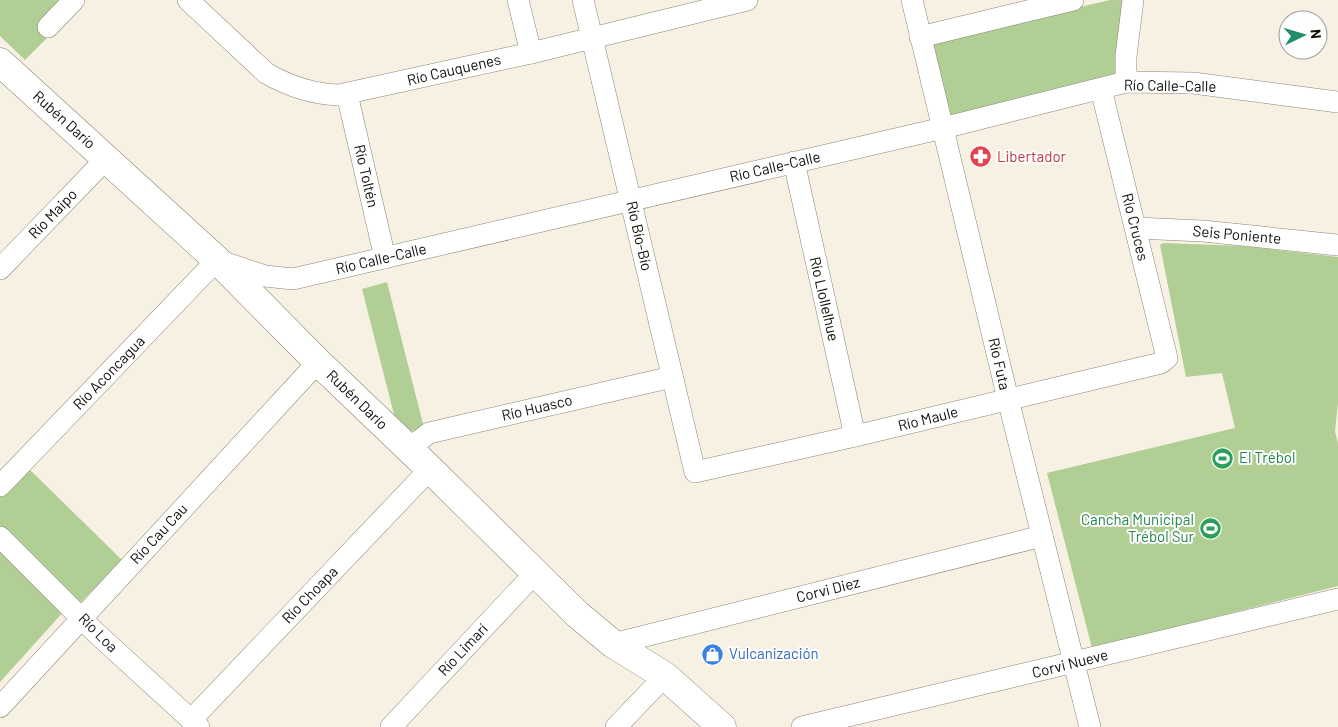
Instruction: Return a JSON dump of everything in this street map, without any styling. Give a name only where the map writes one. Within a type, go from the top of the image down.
[{"type":"street","points":[[48,27],[74,0]]},
{"type":"street","name":"Río Cauquenes","points":[[188,0],[253,62],[281,82],[325,95],[346,94],[531,53],[748,0]]},
{"type":"street","points":[[518,0],[531,53]]},
{"type":"street","name":"Río Bío-Bío","points":[[583,0],[695,472]]},
{"type":"street","name":"Río Futa","points":[[912,0],[1008,399],[1090,727]]},
{"type":"street","points":[[920,37],[1073,0]]},
{"type":"street","points":[[1126,82],[1126,56],[1133,0]]},
{"type":"street","name":"Rubén Darío","points":[[0,62],[217,260],[318,362],[577,614],[614,644],[665,676],[722,727]]},
{"type":"street","name":"Río Calle-Calle","points":[[217,260],[265,276],[293,279],[943,128],[1126,82],[1193,83],[1338,102]]},
{"type":"street","name":"Río Cruces","points":[[1101,89],[1167,358],[1161,363]]},
{"type":"street","name":"Río Toltén","points":[[346,94],[385,258]]},
{"type":"street","name":"Río Maipo","points":[[0,269],[106,159]]},
{"type":"street","name":"Río Llollelhue","points":[[794,162],[855,436]]},
{"type":"street","name":"Seis Poniente","points":[[1136,228],[1203,232],[1338,245]]},
{"type":"street","name":"Río Aconcagua","points":[[0,486],[217,260]]},
{"type":"street","name":"Río Cau Cau","points":[[0,707],[318,362]]},
{"type":"street","name":"Río Maule","points":[[695,472],[1161,363]]},
{"type":"street","name":"Río Huasco","points":[[408,449],[429,433],[672,377]]},
{"type":"street","name":"Río Choapa","points":[[195,723],[430,469]]},
{"type":"street","name":"Corvi Diez","points":[[614,644],[1042,536]]},
{"type":"street","name":"Río Loa","points":[[0,537],[94,631],[195,723]]},
{"type":"street","name":"Río Limarí","points":[[391,727],[535,573]]},
{"type":"street","name":"Corvi Nueve","points":[[802,727],[1338,599]]},
{"type":"street","points":[[616,727],[665,676]]},
{"type":"green space","points":[[0,0],[63,0],[49,36],[25,60],[0,36]]},
{"type":"green space","points":[[1110,0],[1127,0],[1119,73],[945,118],[928,42]]},
{"type":"green space","name":"El Trébol","points":[[1163,243],[1243,246],[1338,257],[1338,402],[1335,431],[1338,444],[1338,586],[1092,648],[1047,473],[1235,428],[1222,373],[1186,377],[1160,245]]},
{"type":"green space","points":[[387,282],[424,428],[399,434],[362,289]]},
{"type":"green space","points":[[27,467],[122,560],[79,604],[0,527],[0,496]]},
{"type":"green space","points":[[0,547],[65,610],[0,682]]},
{"type":"place","name":"Libertador","points":[[981,157]]},
{"type":"place","name":"El Trébol","points":[[1223,458]]},
{"type":"place","name":"Cancha Municipal Trébol Sur","points":[[1210,529]]},
{"type":"place","name":"Vulcanización","points":[[713,654]]}]
